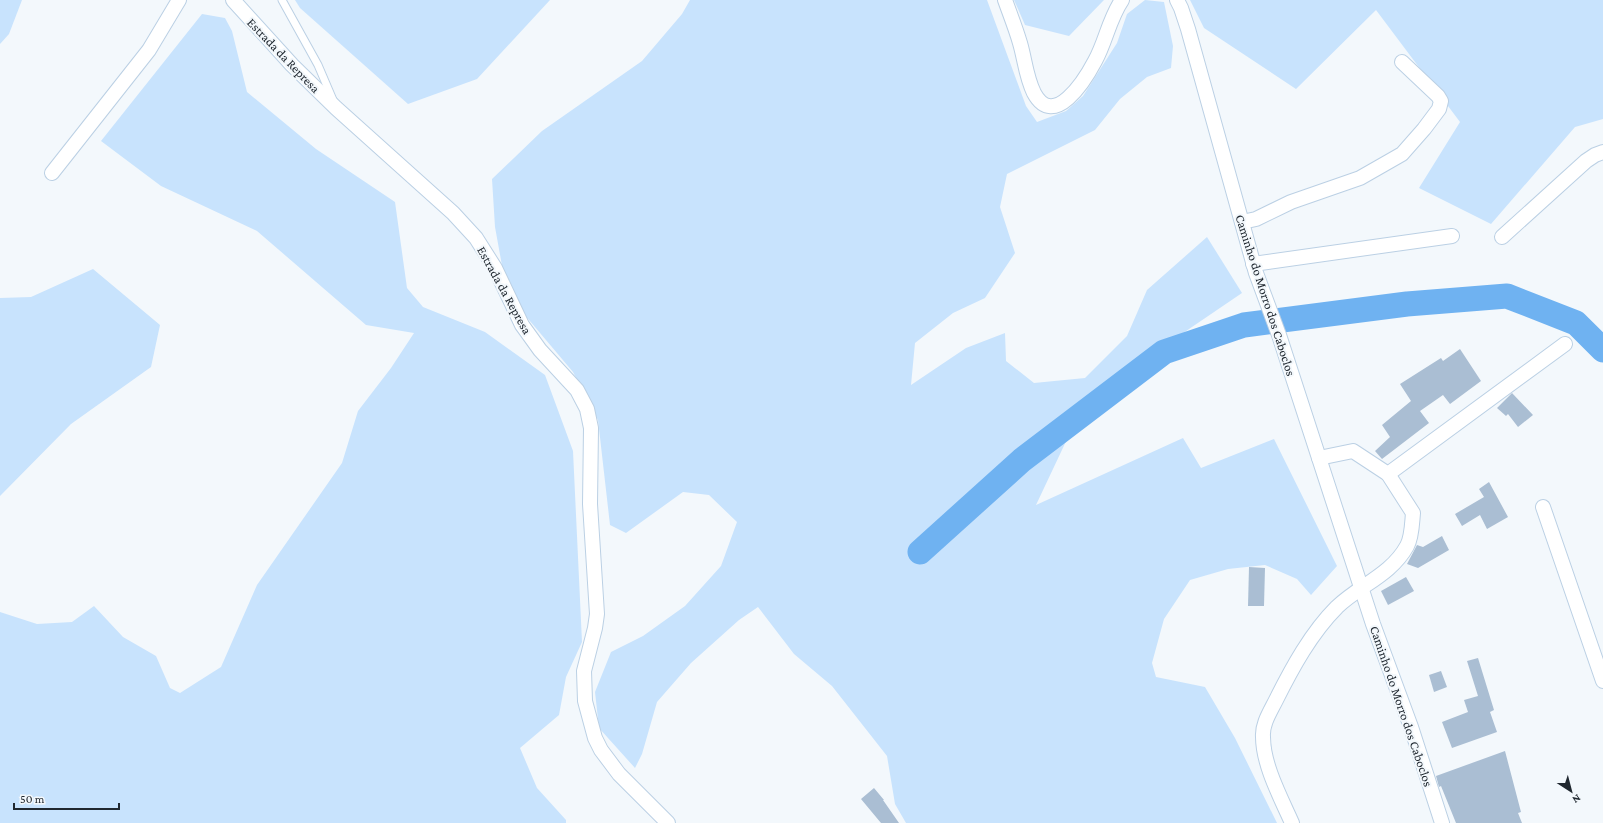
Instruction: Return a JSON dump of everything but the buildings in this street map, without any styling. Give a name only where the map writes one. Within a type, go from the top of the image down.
[{"type":"street","points":[[52,173],[149,50],[180,0]]},
{"type":"street","name":"Estrada da Represa","points":[[233,0],[292,65],[336,108],[453,213],[476,238],[495,268],[522,325],[540,350],[577,390],[587,409],[591,428],[590,504],[597,614],[584,671],[584,701],[595,738],[601,750],[619,774],[668,823]]},
{"type":"street","points":[[1005,0],[1020,43],[1027,76],[1034,94],[1042,104],[1050,106],[1060,104],[1070,97],[1080,86],[1096,61],[1115,10],[1122,0]]},
{"type":"street","name":"Caminho do Morro dos Caboclos","points":[[1177,0],[1188,29],[1255,268],[1442,823]]},
{"type":"street","points":[[1242,222],[1256,219],[1291,202],[1360,178],[1402,154],[1428,124],[1439,109],[1441,101],[1438,96],[1402,62]]},
{"type":"street","points":[[1502,237],[1586,161],[1603,152]]},
{"type":"street","points":[[1255,268],[1452,236]]},
{"type":"street","points":[[1388,474],[1565,344]]},
{"type":"street","points":[[1292,823],[1272,776],[1265,753],[1262,736],[1267,718],[1291,670],[1314,636],[1337,607],[1362,588],[1385,574],[1408,545],[1413,513],[1388,474],[1353,451],[1319,458]]},
{"type":"street","points":[[1543,508],[1603,681]]},
{"type":"lane","points":[[282,0],[318,65],[336,108]]},
{"type":"shaded area","points":[[0,0],[22,0],[9,34],[0,44]]},
{"type":"shaded area","points":[[295,0],[550,0],[477,79],[408,104],[300,8]]},
{"type":"shaded area","points":[[690,0],[987,0],[1026,106],[1037,122],[1066,111],[1083,96],[1117,43],[1127,14],[1145,0],[1164,2],[1173,46],[1171,68],[1147,77],[1120,99],[1095,130],[1007,174],[1000,207],[1015,253],[985,298],[953,313],[915,343],[911,385],[966,348],[1005,333],[1006,361],[1034,383],[1085,378],[1127,336],[1147,290],[1207,237],[1242,293],[1086,399],[1036,505],[1183,438],[1201,468],[1274,439],[1337,566],[1311,595],[1297,579],[1265,565],[1228,569],[1190,580],[1164,619],[1152,663],[1156,677],[1205,687],[1235,738],[1277,823],[906,823],[895,804],[887,756],[832,686],[794,654],[758,607],[739,620],[691,663],[657,702],[642,754],[635,768],[599,728],[595,692],[611,652],[643,636],[685,606],[721,566],[737,522],[709,495],[683,492],[626,533],[610,525],[598,420],[573,372],[513,301],[503,271],[495,227],[492,179],[542,131],[642,61],[682,14]]},
{"type":"shaded area","points":[[1014,0],[1104,0],[1069,36],[1025,25]]},
{"type":"shaded area","points":[[1190,0],[1603,0],[1603,119],[1575,127],[1491,224],[1419,188],[1460,122],[1376,10],[1296,89],[1204,28]]},
{"type":"shaded area","points":[[202,14],[225,18],[232,31],[247,92],[316,149],[395,202],[407,288],[423,307],[485,332],[545,375],[573,451],[582,642],[566,677],[559,715],[520,748],[537,788],[566,820],[566,823],[0,823],[0,612],[37,624],[72,622],[94,606],[123,637],[156,656],[170,688],[180,693],[221,667],[257,585],[342,463],[358,411],[391,368],[414,333],[366,325],[257,231],[161,186],[101,141]]},
{"type":"shaded area","points":[[93,269],[160,325],[151,367],[71,424],[0,496],[0,298],[31,297]]},
{"type":"waterway","points":[[920,552],[1022,460],[1164,352],[1244,325],[1407,304],[1507,296],[1576,323],[1603,350]]}]
